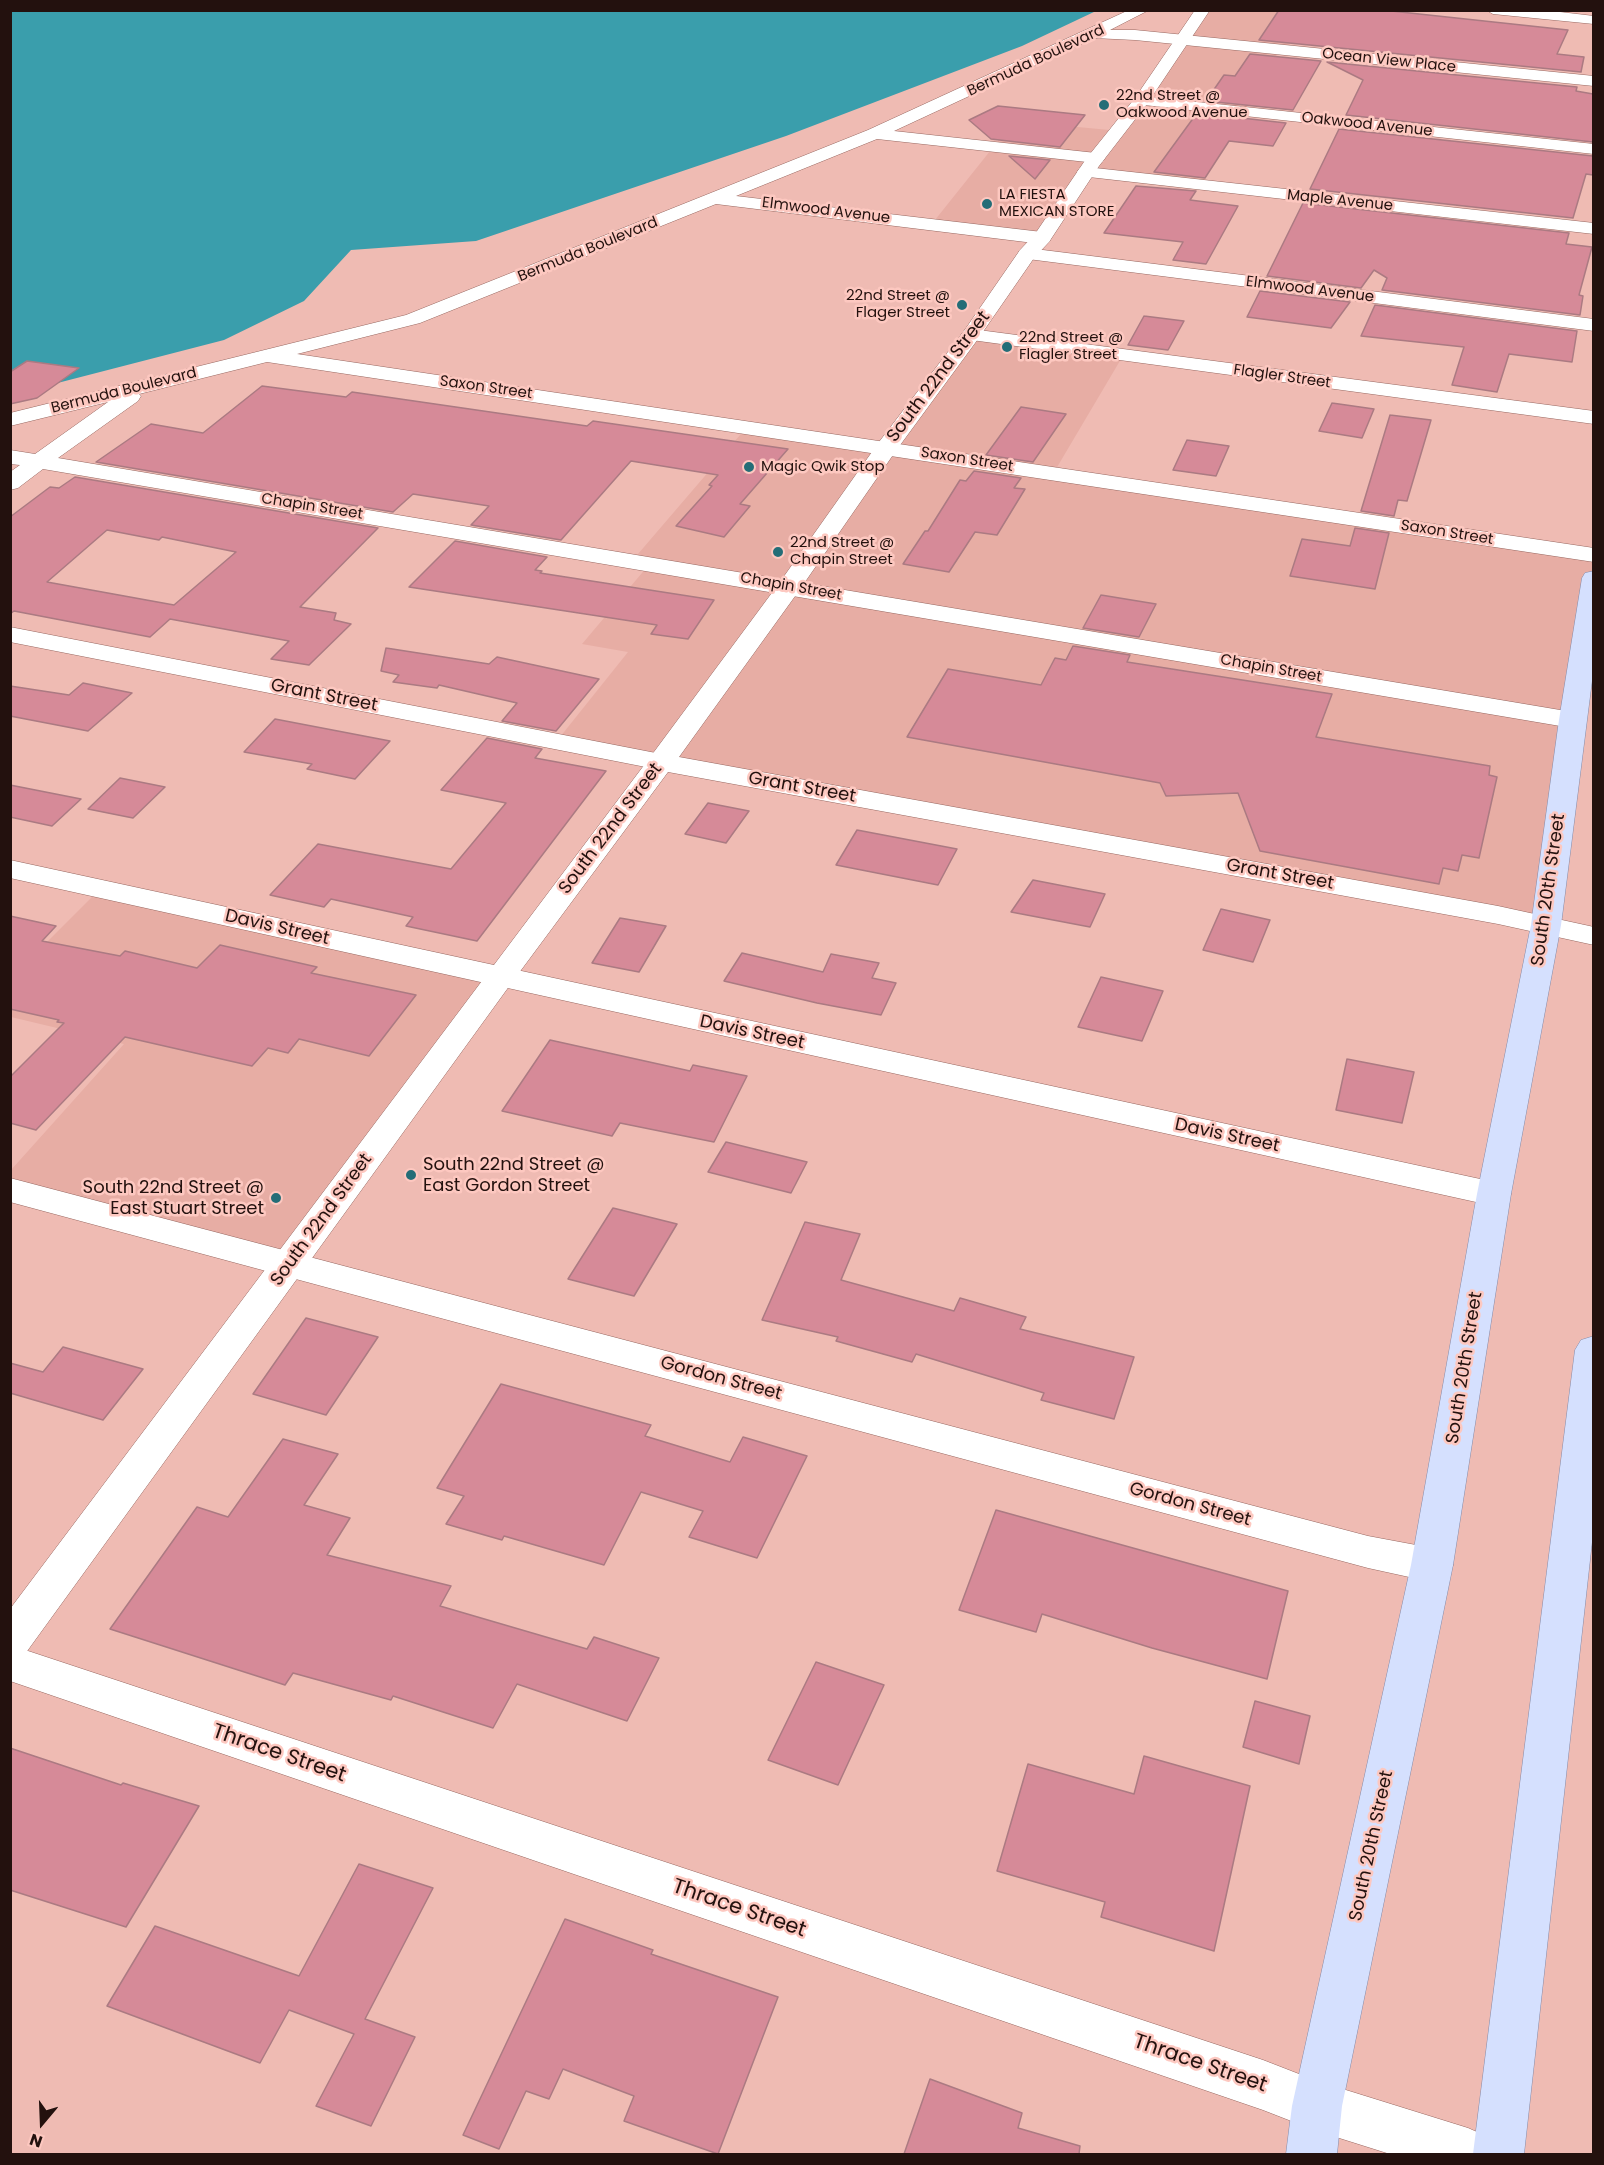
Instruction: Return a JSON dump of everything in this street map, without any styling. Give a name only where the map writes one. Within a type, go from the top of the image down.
[{"type":"main road","name":"South 20th Street","points":[[1311,2154],[1317,2106],[1432,1565],[1494,1194],[1546,925],[1593,578]]},
{"type":"main road","points":[[1498,2154],[1593,1350]]},
{"type":"street","name":"Bermuda Boulevard","points":[[10,420],[413,320],[874,134],[1142,10]]},
{"type":"street","name":"South 22nd Street","points":[[10,1642],[789,587],[1091,165],[1141,101],[1203,10]]},
{"type":"street","points":[[1493,10],[1593,20]]},
{"type":"street","name":"Ocean View Place","points":[[1089,36],[1135,35],[1593,81]]},
{"type":"street","name":"Oakwood Avenue","points":[[1141,101],[1593,149]]},
{"type":"street","name":"Maple Avenue","points":[[874,134],[1091,165],[1593,229]]},
{"type":"street","name":"Elmwood Avenue","points":[[717,198],[1035,246],[1593,325]]},
{"type":"street","name":"Flagler Street","points":[[971,335],[1593,418]]},
{"type":"street","name":"Saxon Street","points":[[268,356],[887,447],[1593,555]]},
{"type":"street","points":[[10,483],[142,387]]},
{"type":"street","name":"Chapin Street","points":[[10,457],[1572,720]]},
{"type":"street","name":"Grant Street","points":[[10,634],[661,762],[1546,925],[1593,936]]},
{"type":"street","name":"Davis Street","points":[[10,869],[499,978],[1494,1194]]},
{"type":"street","name":"Gordon Street","points":[[10,1190],[1368,1552],[1432,1565]]},
{"type":"street","name":"Thrace Street","points":[[10,1663],[1263,2085],[1317,2106],[1468,2154]]},
{"type":"shaded area","points":[[1209,11],[1311,11],[1287,49],[1280,49],[1202,184],[1091,173],[1045,238],[931,225],[1014,121],[1120,131]]},
{"type":"shaded area","points":[[973,333],[1124,354],[1053,474],[1593,556],[1593,580],[1545,921],[662,763],[789,589],[632,561],[746,428],[884,448]]},
{"type":"shaded area","points":[[647,567],[784,590],[659,762],[556,742],[628,652],[582,644]]},
{"type":"shaded area","points":[[99,890],[501,980],[294,1263],[11,1190],[11,1170],[124,1044],[11,1017],[11,978]]},
{"type":"water","points":[[11,11],[1096,11],[1022,46],[786,136],[476,241],[351,250],[304,301],[224,340],[11,395]]},
{"type":"building","points":[[1279,10],[1382,10],[1568,30],[1557,54],[1584,57],[1581,72],[1259,40]]},
{"type":"building","points":[[1250,54],[1321,61],[1293,110],[1206,101],[1224,75],[1235,76]]},
{"type":"building","points":[[1327,62],[1577,87],[1576,91],[1593,94],[1593,142],[1346,115],[1363,80]]},
{"type":"building","points":[[998,106],[1085,115],[1060,147],[991,139],[969,120]]},
{"type":"building","points":[[1197,113],[1286,123],[1273,146],[1229,141],[1205,178],[1154,172]]},
{"type":"building","points":[[1339,129],[1593,156],[1593,175],[1586,174],[1573,218],[1310,189]]},
{"type":"building","points":[[1009,156],[1050,160],[1035,179]]},
{"type":"building","points":[[1136,186],[1196,191],[1190,200],[1238,206],[1206,264],[1173,260],[1183,242],[1104,233]]},
{"type":"building","points":[[1303,203],[1569,233],[1566,244],[1592,247],[1579,295],[1583,296],[1580,315],[1382,290],[1387,278],[1374,270],[1361,288],[1267,276]]},
{"type":"building","points":[[1260,291],[1350,302],[1331,328],[1247,317]]},
{"type":"building","points":[[1375,305],[1577,331],[1572,362],[1509,354],[1497,392],[1452,385],[1464,347],[1361,336]]},
{"type":"building","points":[[1144,316],[1184,321],[1168,350],[1128,345]]},
{"type":"building","points":[[27,361],[79,368],[37,398],[10,404],[10,372]]},
{"type":"building","points":[[262,386],[346,397],[352,392],[587,426],[593,421],[788,449],[740,504],[750,506],[724,537],[676,526],[712,486],[709,485],[718,475],[631,461],[561,540],[471,525],[489,506],[413,494],[393,512],[96,462],[151,424],[203,433]]},
{"type":"building","points":[[1332,403],[1374,409],[1362,438],[1319,431]]},
{"type":"building","points":[[1021,407],[1066,414],[1033,462],[986,455]]},
{"type":"building","points":[[1390,415],[1431,420],[1407,501],[1398,500],[1394,516],[1361,511]]},
{"type":"building","points":[[1187,440],[1229,446],[1216,476],[1173,470]]},
{"type":"building","points":[[974,471],[1021,478],[1014,488],[1025,489],[997,535],[975,532],[949,572],[903,564],[925,531],[928,531],[960,480],[966,481]]},
{"type":"building","points":[[75,477],[378,528],[300,607],[336,613],[334,620],[351,624],[309,665],[271,659],[289,641],[170,619],[150,637],[14,611],[10,614],[10,517],[50,487],[59,488]],"holes":[[[107,530],[159,540],[162,537],[236,552],[174,605],[47,582]]]},
{"type":"building","points":[[1355,528],[1389,533],[1375,589],[1290,576],[1302,539],[1350,546]]},
{"type":"building","points":[[455,541],[547,557],[535,570],[542,571],[540,573],[714,600],[688,639],[651,634],[657,625],[409,587]]},
{"type":"building","points":[[1101,595],[1156,604],[1139,637],[1083,628]]},
{"type":"building","points":[[1073,646],[1130,655],[1127,662],[1332,694],[1316,737],[1490,766],[1489,775],[1497,777],[1479,858],[1462,855],[1458,871],[1443,868],[1439,884],[1260,851],[1238,793],[1166,796],[1160,783],[907,737],[948,669],[1041,685],[1055,658],[1066,660]]},
{"type":"building","points":[[386,648],[489,664],[497,657],[599,679],[556,731],[502,721],[517,703],[439,685],[437,688],[393,682],[399,675],[381,671]]},
{"type":"building","points":[[83,683],[132,693],[88,731],[10,716],[10,686],[69,695]]},
{"type":"building","points":[[275,719],[390,741],[355,779],[307,769],[312,764],[244,752]]},
{"type":"building","points":[[487,738],[542,749],[535,758],[606,771],[477,941],[406,926],[413,917],[331,899],[324,907],[270,895],[318,844],[451,869],[506,803],[441,790]]},
{"type":"building","points":[[120,778],[165,787],[133,818],[88,809]]},
{"type":"building","points":[[10,785],[81,799],[52,826],[10,817]]},
{"type":"building","points":[[708,803],[749,811],[726,843],[685,834]]},
{"type":"building","points":[[857,830],[957,849],[938,885],[836,865]]},
{"type":"building","points":[[1033,880],[1105,894],[1090,927],[1011,912]]},
{"type":"building","points":[[1221,909],[1270,920],[1253,962],[1203,950]]},
{"type":"building","points":[[10,916],[56,926],[42,941],[120,956],[125,951],[197,968],[220,945],[317,967],[311,973],[416,995],[369,1056],[299,1039],[288,1053],[268,1048],[252,1066],[125,1037],[36,1130],[10,1123],[10,1077],[64,1023],[10,1009]]},
{"type":"building","points":[[620,918],[666,926],[639,972],[592,963]]},
{"type":"building","points":[[742,953],[823,972],[831,954],[879,963],[872,978],[896,983],[881,1015],[817,1003],[724,981]]},
{"type":"building","points":[[1101,977],[1163,991],[1142,1041],[1078,1027]]},
{"type":"building","points":[[550,1040],[690,1071],[693,1065],[747,1076],[714,1142],[620,1123],[612,1136],[502,1111]]},
{"type":"building","points":[[1347,1059],[1414,1072],[1402,1123],[1336,1110]]},
{"type":"building","points":[[726,1142],[807,1162],[791,1193],[708,1172]]},
{"type":"building","points":[[613,1208],[677,1224],[634,1296],[568,1279]]},
{"type":"building","points":[[805,1222],[860,1234],[841,1280],[954,1311],[960,1298],[1026,1317],[1020,1329],[1134,1357],[1114,1419],[1041,1400],[1044,1393],[916,1354],[912,1362],[836,1341],[838,1337],[762,1320]]},
{"type":"building","points":[[306,1318],[378,1337],[326,1415],[253,1394]]},
{"type":"building","points":[[63,1347],[143,1369],[103,1420],[10,1393],[10,1363],[43,1372]]},
{"type":"building","points":[[501,1384],[651,1425],[645,1436],[730,1462],[743,1437],[807,1456],[757,1558],[689,1537],[703,1511],[641,1492],[604,1565],[504,1536],[502,1540],[446,1524],[464,1496],[437,1488]]},
{"type":"building","points":[[283,1439],[338,1454],[304,1505],[350,1518],[327,1555],[451,1586],[440,1606],[587,1649],[594,1637],[659,1658],[627,1721],[517,1684],[493,1728],[393,1696],[391,1700],[293,1673],[285,1685],[110,1629],[197,1507],[228,1517]]},
{"type":"building","points":[[996,1510],[1288,1591],[1267,1679],[1152,1648],[1042,1614],[1036,1632],[959,1610]]},
{"type":"building","points":[[816,1662],[884,1685],[838,1785],[768,1760]]},
{"type":"building","points":[[1255,1701],[1310,1716],[1299,1764],[1243,1747]]},
{"type":"building","points":[[10,1748],[121,1785],[123,1783],[199,1806],[126,1927],[10,1890]]},
{"type":"building","points":[[1144,1756],[1250,1786],[1214,1951],[1101,1917],[1105,1902],[997,1871],[1028,1764],[1134,1794]]},
{"type":"building","points":[[359,1864],[433,1888],[365,2019],[415,2037],[371,2126],[316,2106],[354,2034],[289,2010],[260,2063],[107,2006],[155,1926],[299,1976]]},
{"type":"building","points":[[565,1919],[653,1950],[651,1954],[778,1997],[718,2154],[624,2121],[634,2096],[563,2069],[549,2099],[526,2091],[499,2149],[463,2135]]},
{"type":"building","points":[[930,2079],[1022,2113],[1018,2128],[1080,2146],[1079,2154],[904,2154]]},
{"type":"place","name":"22nd Street @ Oakwood Avenue","points":[[1104,105]]},
{"type":"place","name":"LA FIESTA MEXICAN STORE","points":[[987,204]]},
{"type":"place","name":"22nd Street @ Flager Street","points":[[962,305]]},
{"type":"place","name":"22nd Street @ Flagler Street","points":[[1007,347]]},
{"type":"place","name":"Magic Qwik Stop","points":[[749,467]]},
{"type":"place","name":"22nd Street @ Chapin Street","points":[[778,552]]},
{"type":"place","name":"South 22nd Street @ East Gordon Street","points":[[411,1175]]},
{"type":"place","name":"South 22nd Street @ East Stuart Street","points":[[276,1198]]}]
